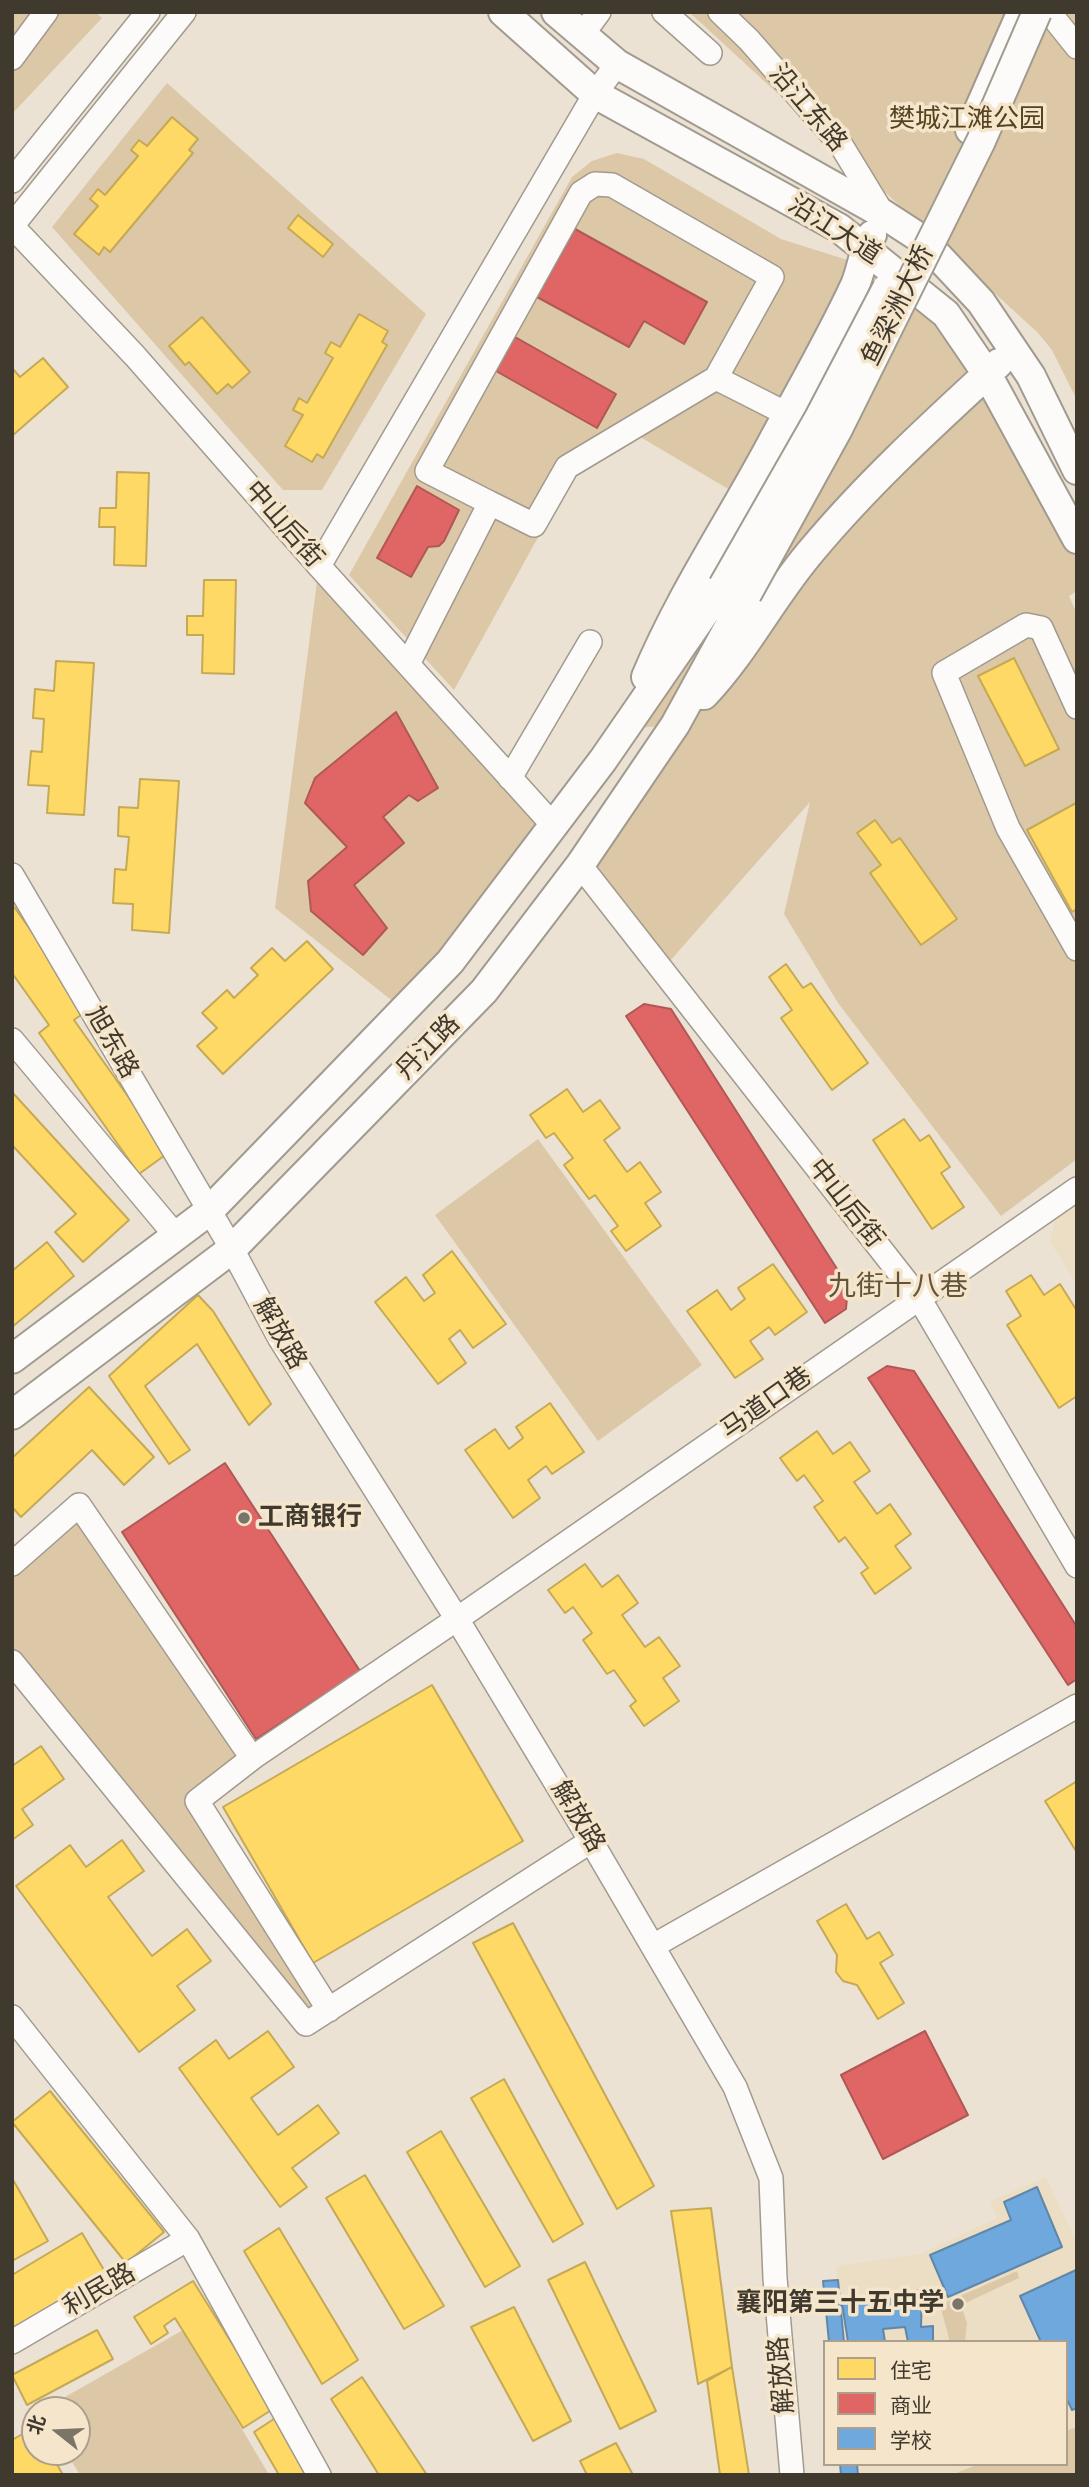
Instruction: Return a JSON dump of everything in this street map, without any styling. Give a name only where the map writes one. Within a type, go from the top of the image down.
[{"type":"main road","name":"沿江大道","points":[[503,12],[595,94],[839,228],[946,314],[987,374],[1077,539]]},
{"type":"main road","name":"沿江大道","points":[[556,12],[617,64],[883,214],[923,240],[981,302],[1031,376],[1077,470]]},
{"type":"main road","name":"鱼梁洲大桥","points":[[735,590],[819,418],[970,130],[1022,12]]},
{"type":"main road","name":"鱼梁洲大桥","points":[[735,590],[838,429],[981,141],[1037,12]]},
{"type":"main road","points":[[624,729],[662,639],[695,573],[787,414],[856,282],[865,248],[883,214]]},
{"type":"main road","points":[[675,725],[726,673],[811,551],[862,494],[1013,350]]},
{"type":"main road","name":"丹江路","points":[[12,1415],[232,1249],[484,991],[580,865],[675,725],[735,590]]},
{"type":"main road","name":"丹江路","points":[[12,1359],[209,1211],[450,962],[624,729],[735,590]]},
{"type":"street","points":[[12,58],[46,12]]},
{"type":"street","points":[[12,226],[184,12]]},
{"type":"street","points":[[582,35],[599,12]]},
{"type":"street","points":[[664,12],[710,53]]},
{"type":"street","name":"沿江东路","points":[[720,12],[749,40],[841,145],[883,214]]},
{"type":"street","points":[[1049,12],[1077,47]]},
{"type":"street","points":[[12,181],[143,14]]},
{"type":"street","points":[[319,566],[595,94],[617,64]]},
{"type":"street","points":[[594,184],[612,184],[772,277],[716,378],[567,467],[534,525],[490,503],[427,471],[581,193],[594,184]]},
{"type":"street","name":"中山后街","points":[[12,226],[135,356],[319,566],[553,825]]},
{"type":"street","points":[[716,378],[787,414]]},
{"type":"street","points":[[408,664],[490,503]]},
{"type":"street","points":[[1077,707],[1041,628],[1026,625],[944,673],[1008,828],[1077,949]]},
{"type":"street","points":[[510,778],[590,642]]},
{"type":"street","name":"中山后街","points":[[580,865],[919,1298],[1077,1566]]},
{"type":"street","name":"旭东路","points":[[12,875],[209,1211]]},
{"type":"street","points":[[12,1040],[176,1236]]},
{"type":"street","name":"马道口巷","points":[[329,2010],[197,1801],[255,1756],[1077,1189]]},
{"type":"street","name":"解放路","points":[[209,1211],[279,1337],[457,1619],[735,2087],[771,2178],[775,2278],[792,2475]]},
{"type":"street","points":[[12,1564],[79,1505],[252,1758],[255,1756]]},
{"type":"street","points":[[12,1662],[306,2024],[591,1841]]},
{"type":"street","points":[[653,1946],[1077,1706]]},
{"type":"street","points":[[12,2017],[188,2239],[319,2475]]},
{"type":"street","name":"利民路","points":[[12,2342],[188,2239]]},
{"type":"shaded area","points":[[1077,1201],[1077,1285],[1050,1242],[1056,1215]]},
{"type":"shaded area","name":"襄阳第三十五中学","points":[[1046,2177],[1077,2242],[1077,2475],[858,2475],[857,2466],[1068,2466],[1068,2340],[844,2340],[836,2266],[920,2254],[997,2218],[990,2201]]},
{"type":"green space","points":[[12,12],[95,12],[102,18],[12,114]]},
{"type":"green space","name":"樊城江滩公园","points":[[689,12],[1077,12],[1077,400],[1052,350],[1038,333]]},
{"type":"green space","points":[[167,83],[426,314],[322,490],[283,490],[52,227]]},
{"type":"green space","points":[[617,153],[644,159],[781,239],[860,264],[946,314],[1077,539],[1077,591],[1069,596],[1077,614],[1077,1159],[1001,1216],[838,1003],[784,914],[810,802],[662,970],[580,865],[674,725],[624,729],[740,496],[637,435],[575,470],[454,690],[349,575],[572,177],[592,161]]},
{"type":"green space","points":[[319,566],[553,825],[404,1010],[275,908]]},
{"type":"green space","points":[[538,1139],[702,1365],[598,1441],[435,1215]]},
{"type":"green space","points":[[79,1505],[252,1758],[197,1802],[329,2010],[306,2024],[12,1662],[12,1564]]},
{"type":"green space","points":[[1017,2271],[1019,2278],[961,2305],[967,2323],[965,2340],[949,2340],[940,2305]]},
{"type":"green space","points":[[183,2330],[268,2473],[80,2475],[75,2466],[91,2466],[91,2396],[67,2396]]},
{"type":"green space","points":[[1077,2427],[1077,2475],[951,2475],[974,2466],[1068,2466],[1068,2430]]},
{"type":"building: 住宅","points":[[172,117],[198,139],[189,150],[193,153],[110,252],[104,247],[99,255],[74,234],[98,206],[90,199],[98,189],[105,195],[138,156],[131,150],[139,140],[147,146]]},
{"type":"building: 住宅","points":[[298,215],[333,244],[323,257],[288,228]]},
{"type":"building: 住宅","points":[[359,314],[388,331],[382,342],[387,345],[323,458],[317,454],[312,462],[285,446],[303,415],[293,410],[299,398],[307,403],[333,358],[325,353],[331,342],[340,347]]},
{"type":"building: 住宅","points":[[202,317],[250,372],[232,388],[228,384],[217,394],[189,362],[185,365],[169,346]]},
{"type":"building: 住宅","points":[[43,358],[68,387],[12,436],[12,368],[20,377]]},
{"type":"building: 住宅","points":[[117,472],[149,473],[146,566],[114,565],[115,527],[99,527],[100,508],[116,508]]},
{"type":"building: 住宅","points":[[204,580],[236,580],[234,674],[202,673],[203,635],[187,635],[187,616],[203,616]]},
{"type":"building: 住宅","points":[[1014,658],[1059,749],[1025,766],[978,676]]},
{"type":"building: 住宅","points":[[56,661],[94,663],[84,815],[47,813],[49,786],[28,785],[31,751],[42,752],[44,719],[33,718],[35,689],[54,691]]},
{"type":"building: 住宅","points":[[140,779],[179,781],[169,933],[132,930],[133,904],[113,903],[115,869],[126,870],[129,837],[118,836],[119,807],[138,808]]},
{"type":"building: 住宅","points":[[1076,803],[1077,909],[1072,912],[1027,830]]},
{"type":"building: 住宅","points":[[875,820],[892,843],[900,838],[957,919],[921,945],[870,873],[881,865],[857,833]]},
{"type":"building: 住宅","points":[[12,904],[88,1010],[74,1020],[168,1153],[139,1174],[39,1033],[49,1025],[12,973]]},
{"type":"building: 住宅","points":[[307,941],[333,969],[223,1074],[197,1046],[217,1028],[202,1013],[227,990],[234,998],[258,975],[251,968],[272,948],[285,961]]},
{"type":"building: 住宅","points":[[786,964],[803,988],[811,983],[868,1063],[832,1090],[781,1018],[792,1010],[769,977]]},
{"type":"building: 住宅","points":[[567,1089],[583,1112],[600,1100],[620,1128],[604,1140],[627,1172],[640,1162],[661,1192],[645,1203],[661,1226],[626,1251],[611,1231],[618,1226],[595,1195],[589,1199],[564,1165],[573,1158],[554,1133],[546,1138],[530,1115]]},
{"type":"building: 住宅","points":[[12,1092],[129,1220],[83,1262],[55,1232],[76,1214],[12,1145]]},
{"type":"building: 住宅","points":[[904,1119],[920,1141],[929,1135],[950,1167],[941,1173],[964,1207],[932,1229],[873,1140]]},
{"type":"building: 住宅","points":[[47,1242],[74,1276],[12,1327],[12,1271]]},
{"type":"building: 住宅","points":[[452,1251],[506,1324],[473,1348],[460,1330],[449,1339],[466,1363],[438,1384],[375,1302],[406,1277],[424,1301],[435,1293],[423,1275]]},
{"type":"building: 住宅","points":[[773,1264],[807,1312],[775,1335],[769,1327],[750,1341],[763,1359],[735,1378],[687,1311],[717,1290],[731,1310],[745,1299],[738,1288]]},
{"type":"building: 住宅","points":[[1031,1275],[1044,1295],[1060,1284],[1077,1311],[1077,1396],[1059,1408],[1007,1325],[1021,1316],[1006,1291]]},
{"type":"building: 住宅","points":[[198,1295],[213,1311],[271,1404],[249,1425],[197,1344],[145,1386],[190,1450],[169,1464],[109,1376]]},
{"type":"building: 住宅","points":[[89,1387],[154,1457],[124,1485],[92,1450],[21,1517],[12,1507],[12,1458]]},
{"type":"building: 住宅","points":[[550,1403],[584,1452],[552,1474],[546,1466],[528,1480],[540,1498],[513,1518],[465,1450],[495,1429],[509,1449],[523,1438],[516,1427]]},
{"type":"building: 住宅","points":[[817,1431],[833,1454],[850,1442],[870,1471],[854,1482],[877,1514],[890,1504],[911,1534],[895,1546],[911,1568],[875,1594],[861,1573],[868,1568],[845,1537],[839,1542],[814,1507],[823,1501],[804,1475],[797,1481],[780,1458]]},
{"type":"building: 住宅","points":[[585,1564],[602,1587],[618,1575],[638,1603],[622,1615],[645,1647],[659,1637],[680,1666],[663,1678],[679,1701],[644,1726],[630,1706],[636,1701],[614,1670],[607,1674],[583,1640],[592,1633],[573,1607],[565,1613],[548,1590]]},
{"type":"building: 住宅","points":[[432,1685],[523,1841],[313,1963],[223,1807]]},
{"type":"building: 住宅","points":[[41,1746],[64,1779],[22,1809],[33,1825],[12,1840],[12,1766]]},
{"type":"building: 住宅","points":[[1077,1781],[1077,1851],[1076,1851],[1045,1801]]},
{"type":"building: 住宅","points":[[122,1840],[144,1871],[108,1897],[152,1956],[187,1929],[211,1961],[177,1986],[195,2010],[139,2052],[16,1886],[70,1845],[86,1867]]},
{"type":"building: 住宅","points":[[846,1904],[867,1939],[879,1932],[893,1955],[880,1963],[904,2003],[878,2019],[857,1985],[843,1981],[836,1972],[837,1955],[817,1921]]},
{"type":"building: 住宅","points":[[513,1923],[654,2186],[617,2209],[473,1943]]},
{"type":"building: 住宅","points":[[268,2031],[294,2067],[251,2098],[278,2135],[318,2105],[339,2133],[292,2168],[307,2187],[280,2207],[179,2068],[216,2040],[229,2059]]},
{"type":"building: 住宅","points":[[504,2079],[583,2224],[553,2242],[471,2098]]},
{"type":"building: 住宅","points":[[50,2091],[164,2232],[126,2263],[12,2122]]},
{"type":"building: 住宅","points":[[441,2131],[520,2266],[485,2287],[407,2152]]},
{"type":"building: 住宅","points":[[365,2175],[444,2306],[404,2329],[326,2198]]},
{"type":"building: 住宅","points":[[12,2178],[48,2241],[12,2261]]},
{"type":"building: 住宅","points":[[711,2208],[732,2367],[698,2384],[671,2211]]},
{"type":"building: 住宅","points":[[279,2228],[358,2360],[322,2384],[244,2251]]},
{"type":"building: 住宅","points":[[82,2233],[107,2275],[12,2332],[12,2275]]},
{"type":"building: 住宅","points":[[585,2262],[656,2411],[620,2429],[548,2280]]},
{"type":"building: 住宅","points":[[193,2281],[273,2409],[243,2428],[175,2318],[164,2326],[168,2333],[151,2344],[134,2317]]},
{"type":"building: 住宅","points":[[514,2307],[571,2421],[533,2441],[471,2327]]},
{"type":"building: 住宅","points":[[97,2330],[113,2359],[44,2396],[22,2396],[12,2375]]},
{"type":"building: 住宅","points":[[732,2367],[749,2475],[720,2475],[707,2381]]},
{"type":"building: 住宅","points":[[362,2377],[427,2475],[379,2475],[331,2399]]},
{"type":"building: 住宅","points":[[277,2417],[310,2475],[279,2475],[254,2432]]},
{"type":"building: 住宅","points":[[21,2435],[21,2466],[58,2466],[63,2475],[12,2475],[12,2440]]},
{"type":"building: 住宅","points":[[616,2443],[633,2475],[587,2475],[580,2461]]},
{"type":"building: 商业","points":[[575,229],[707,302],[684,344],[644,321],[629,347],[537,297]]},
{"type":"building: 商业","points":[[515,337],[616,394],[597,428],[496,371]]},
{"type":"building: 商业","points":[[417,486],[459,510],[444,541],[439,546],[428,547],[411,577],[377,558]]},
{"type":"building: 商业","points":[[396,712],[438,788],[418,801],[409,795],[383,817],[404,843],[354,885],[387,928],[363,955],[311,911],[308,881],[347,847],[305,803],[315,778]]},
{"type":"building: 商业","points":[[644,1004],[671,1009],[848,1286],[846,1309],[825,1323],[626,1016]]},
{"type":"building: 商业","points":[[887,1366],[914,1371],[1077,1627],[1077,1679],[1068,1685],[868,1378]]},
{"type":"building: 商业","points":[[225,1463],[360,1671],[256,1739],[122,1532]]},
{"type":"building: 商业","points":[[925,2031],[968,2115],[883,2159],[841,2075]]},
{"type":"building: 学校","points":[[1037,2187],[1062,2247],[948,2297],[930,2255],[1011,2220],[1004,2202]]},
{"type":"building: 学校","points":[[1076,2270],[1077,2408],[1072,2410],[1068,2401],[1068,2340],[1040,2340],[1020,2296]]},
{"type":"building: 学校","points":[[838,2280],[844,2340],[829,2340],[823,2281]]},
{"type":"building: 学校","points":[[922,2290],[921,2327],[933,2326],[933,2340],[908,2340],[905,2327],[883,2329],[885,2340],[848,2340],[842,2303]]},
{"type":"building: 学校","points":[[840,2466],[857,2466],[858,2475],[841,2475]]},
{"type":"place","name":"工商银行","points":[[244,1518]]},
{"type":"place","name":"襄阳第三十五中学","points":[[958,2304]]},
{"type":"district","name":"九街十八巷","points":[[898,1288]]}]
